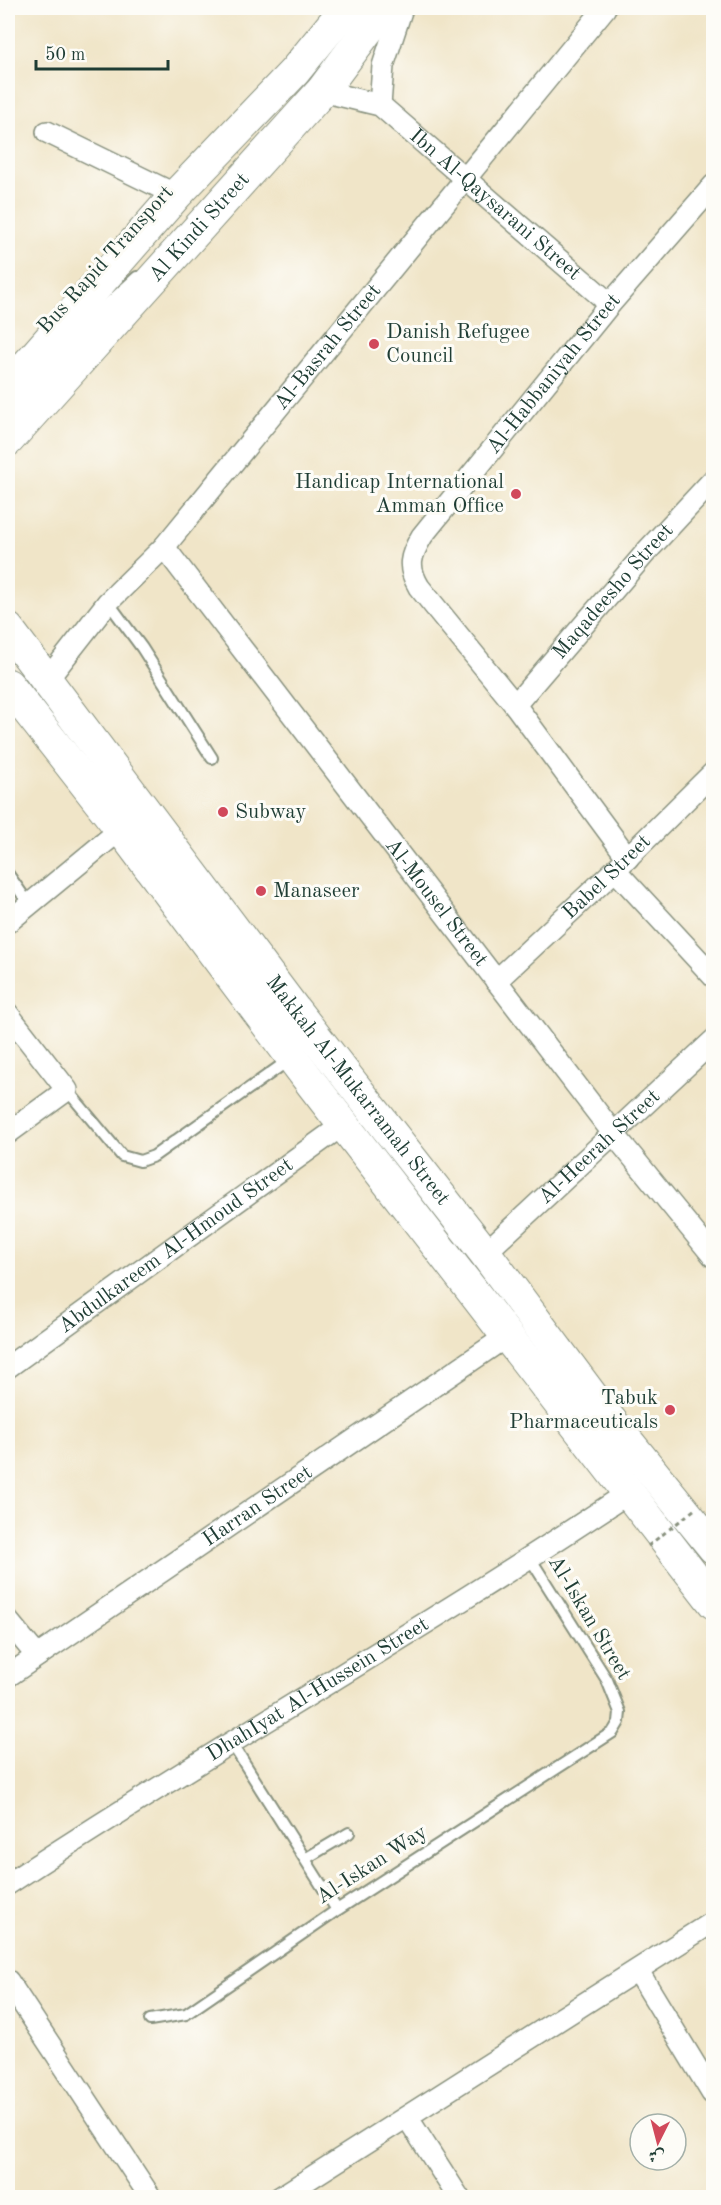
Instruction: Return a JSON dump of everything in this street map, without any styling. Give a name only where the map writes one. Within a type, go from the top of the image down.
[{"type":"main road","name":"Al Kindi Street","points":[[8,387],[176,195],[294,72],[346,8]]},
{"type":"main road","name":"Al Kindi Street","points":[[8,440],[322,91],[384,8]]},
{"type":"main road","name":"Makkah Al-Mukarramah Street","points":[[8,629],[293,1008],[484,1253],[599,1406],[714,1548]]},
{"type":"main road","name":"Makkah Al-Mukarramah Street","points":[[8,686],[121,830],[292,1058],[714,1603]]},
{"type":"street","points":[[380,105],[383,66],[402,8]]},
{"type":"street","name":"Al-Basrah Street","points":[[47,680],[108,602],[164,547],[605,8]]},
{"type":"street","name":"Ibn Al-Qaysarani Street","points":[[322,91],[380,105],[610,304]]},
{"type":"street","points":[[47,132],[176,195]]},
{"type":"street","name":"Al-Habbaniyah Street","points":[[714,184],[610,304],[423,536],[410,561],[411,573],[419,587],[515,705],[621,864],[714,976]]},
{"type":"street","name":"Maqadeesho Street","points":[[515,705],[647,550],[714,479]]},
{"type":"street","name":"Al-Mousel Street","points":[[164,547],[613,1133],[714,1257]]},
{"type":"street","name":"Babel Street","points":[[496,981],[621,864],[714,772]]},
{"type":"street","points":[[8,922],[121,830]]},
{"type":"street","points":[[8,1014],[67,1090],[8,1133]]},
{"type":"street","name":"Al-Heerah Street","points":[[484,1253],[714,1040]]},
{"type":"street","name":"Abdulkareem Al-Hmoud Street","points":[[8,1367],[344,1124]]},
{"type":"street","name":"Harran Street","points":[[8,1676],[507,1336]]},
{"type":"street","name":"DhahIyat Al-Hussein Street","points":[[8,1884],[231,1742],[530,1558],[628,1493]]},
{"type":"street","points":[[8,1621],[37,1656]]},
{"type":"street","points":[[279,2198],[714,1921]]},
{"type":"street","points":[[638,1971],[712,2093]]},
{"type":"street","points":[[8,1981],[151,2198]]},
{"type":"street","points":[[407,2118],[459,2198]]},
{"type":"lane","name":"Bus Rapid Transport","points":[[8,401],[215,167],[228,141]]},
{"type":"lane","name":"Bus Rapid Transport","points":[[8,414],[113,297],[134,279],[158,273]]},
{"type":"lane","points":[[108,602],[142,648],[212,758]]},
{"type":"lane","points":[[8,874],[29,904]]},
{"type":"lane","points":[[67,1090],[122,1156],[140,1161],[154,1156],[292,1058]]},
{"type":"lane","name":"Al-Iskan Street","points":[[530,1558],[607,1680],[620,1712],[619,1722],[613,1732]]},
{"type":"lane","name":"Al-Iskan Way","points":[[150,2020],[186,2014],[337,1910],[613,1732]]},
{"type":"lane","points":[[231,1742],[337,1910]]},
{"type":"lane","points":[[305,1859],[349,1833]]},
{"type":"path","points":[[648,1546],[695,1509]]},
{"type":"place","name":"Danish Refugee Council","points":[[374,344]]},
{"type":"place","name":"Handicap International Amman Office","points":[[516,494]]},
{"type":"place","name":"Subway","points":[[223,812]]},
{"type":"place","name":"Manaseer","points":[[261,891]]},
{"type":"place","name":"Tabuk Pharmaceuticals","points":[[670,1410]]}]
